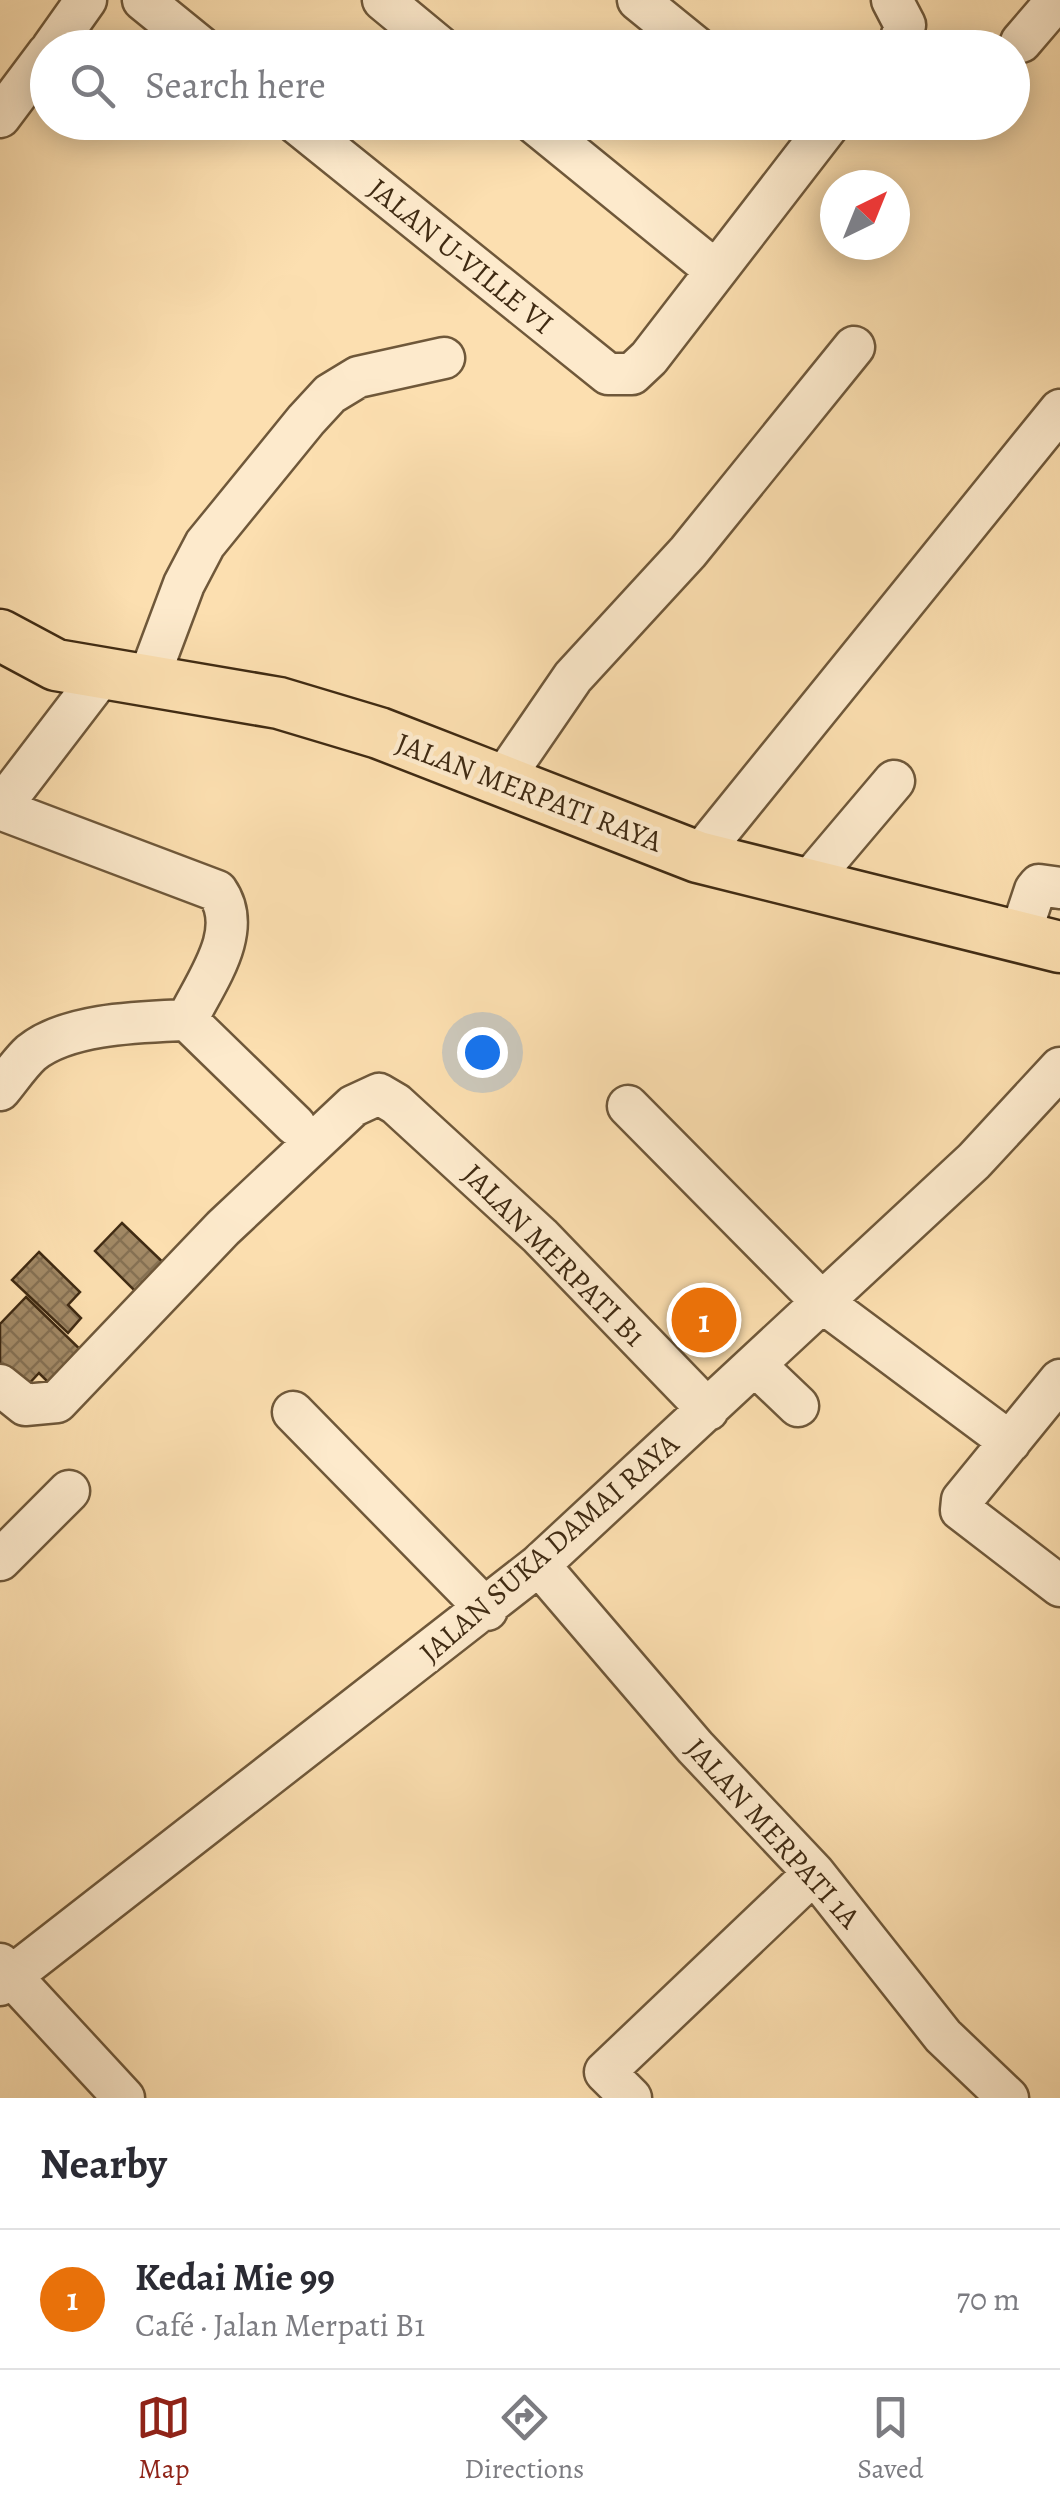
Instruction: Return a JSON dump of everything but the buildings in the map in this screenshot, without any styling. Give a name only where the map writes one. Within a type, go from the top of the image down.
[{"type":"main road","name":"JALAN MERPATI RAYA","points":[[0,636],[56,665],[278,703],[379,733],[698,857],[1040,942]]},
{"type":"street","points":[[64,30],[86,0]]},
{"type":"street","points":[[143,0],[180,30]]},
{"type":"street","points":[[383,0],[419,30]]},
{"type":"street","points":[[638,0],[676,30]]},
{"type":"street","points":[[1030,32],[1056,0]]},
{"type":"street","points":[[0,117],[30,77]]},
{"type":"street","name":"JALAN U-VILLE VI","points":[[318,140],[608,374],[632,374],[716,271]]},
{"type":"street","points":[[555,140],[716,271],[805,140]]},
{"type":"street","points":[[501,782],[574,677],[688,552],[854,347]]},
{"type":"street","points":[[187,1020],[227,937],[229,908],[217,891],[0,808],[126,676],[205,544],[316,409],[358,377],[444,358]]},
{"type":"street","points":[[698,857],[1060,410]]},
{"type":"street","points":[[806,886],[894,781]]},
{"type":"street","points":[[1040,942],[1034,890],[1040,885],[1060,888]]},
{"type":"street","points":[[0,1090],[30,1054],[47,1043],[118,1023],[187,1020],[295,1125]]},
{"type":"street","name":"JALAN SUKA DAMAI RAYA","points":[[3,1975],[487,1610],[540,1565],[974,1161],[1060,1068]]},
{"type":"street","name":"JALAN MERPATI B1","points":[[0,1384],[25,1406],[57,1402],[223,1228],[353,1106],[379,1094],[396,1104],[540,1236],[708,1410]]},
{"type":"street","points":[[628,1106],[822,1302],[1010,1442]]},
{"type":"street","points":[[756,1364],[798,1406]]},
{"type":"street","points":[[1060,1380],[962,1500],[961,1510],[1060,1586]]},
{"type":"street","points":[[293,1412],[487,1610]]},
{"type":"street","points":[[0,1560],[69,1491]]},
{"type":"street","name":"JALAN MERPATI 1A","points":[[540,1565],[695,1747],[814,1873],[943,2036],[1008,2098]]},
{"type":"street","points":[[631,2098],[606,2072],[814,1873]]},
{"type":"street","points":[[3,1975],[124,2098]]},
{"type":"place","name":"Kedai Mie 99","points":[[704,1320]]}]
